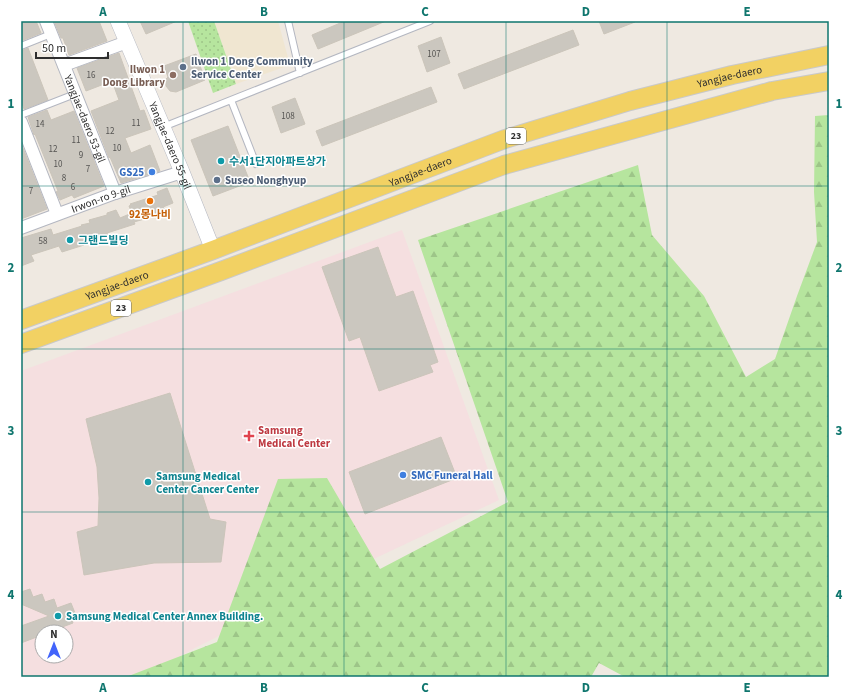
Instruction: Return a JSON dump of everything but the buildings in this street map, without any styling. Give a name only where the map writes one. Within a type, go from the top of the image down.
[{"type":"main road","name":"Yangjae-daero","points":[[21,320],[213,250],[505,139],[630,102],[732,75],[829,55]]},
{"type":"main road","name":"Yangjae-daero","points":[[21,344],[504,165],[772,91],[829,80]]},
{"type":"street","name":"Yangjae-daero 53-gil","points":[[46,21],[115,193]]},
{"type":"street","name":"Yangjae-daero 55-gil","points":[[118,21],[182,172],[221,271]]},
{"type":"street","points":[[64,65],[126,42]]},
{"type":"street","points":[[21,122],[57,214]]},
{"type":"street","name":"Irwon-ro 9-gil","points":[[21,228],[115,193],[182,172]]},
{"type":"lane","points":[[288,21],[300,73]]},
{"type":"lane","points":[[163,127],[430,21]]},
{"type":"lane","points":[[21,46],[51,34]]},
{"type":"lane","points":[[21,115],[75,94]]},
{"type":"lane","points":[[231,100],[256,164]]},
{"type":"shaded area","points":[[214,21],[278,21],[290,65],[236,84]]},
{"type":"shaded area","name":"Samsung Medical Center","points":[[402,230],[499,500],[363,564],[195,648],[143,677],[21,677],[21,371]]},
{"type":"green space","points":[[188,21],[214,21],[236,84],[213,93]]},
{"type":"green space","points":[[829,115],[829,677],[625,677],[599,663],[591,677],[126,677],[217,642],[278,479],[327,478],[380,569],[508,502],[418,240],[638,165],[652,235],[704,296],[746,377],[775,359],[817,242],[814,192],[815,116]]},
{"type":"place","name":"Ilwon 1 Dong Community Service Center","points":[[183,67]]},
{"type":"place","name":"Ilwon 1 Dong Library","points":[[173,75]]},
{"type":"place","name":"수서1단지아파트상가","points":[[221,161]]},
{"type":"place","name":"GS25","points":[[152,172]]},
{"type":"place","name":"Suseo Nonghyup","points":[[217,180]]},
{"type":"place","name":"92몽나비","points":[[150,201]]},
{"type":"place","name":"그랜드빌딩","points":[[70,240]]},
{"type":"place","name":"Samsung Medical Center","points":[[249,436]]},
{"type":"place","name":"SMC Funeral Hall","points":[[403,475]]},
{"type":"place","name":"Samsung Medical Center Cancer Center","points":[[148,482]]},
{"type":"place","name":"Samsung Medical Center Annex Building.","points":[[58,616]]}]
